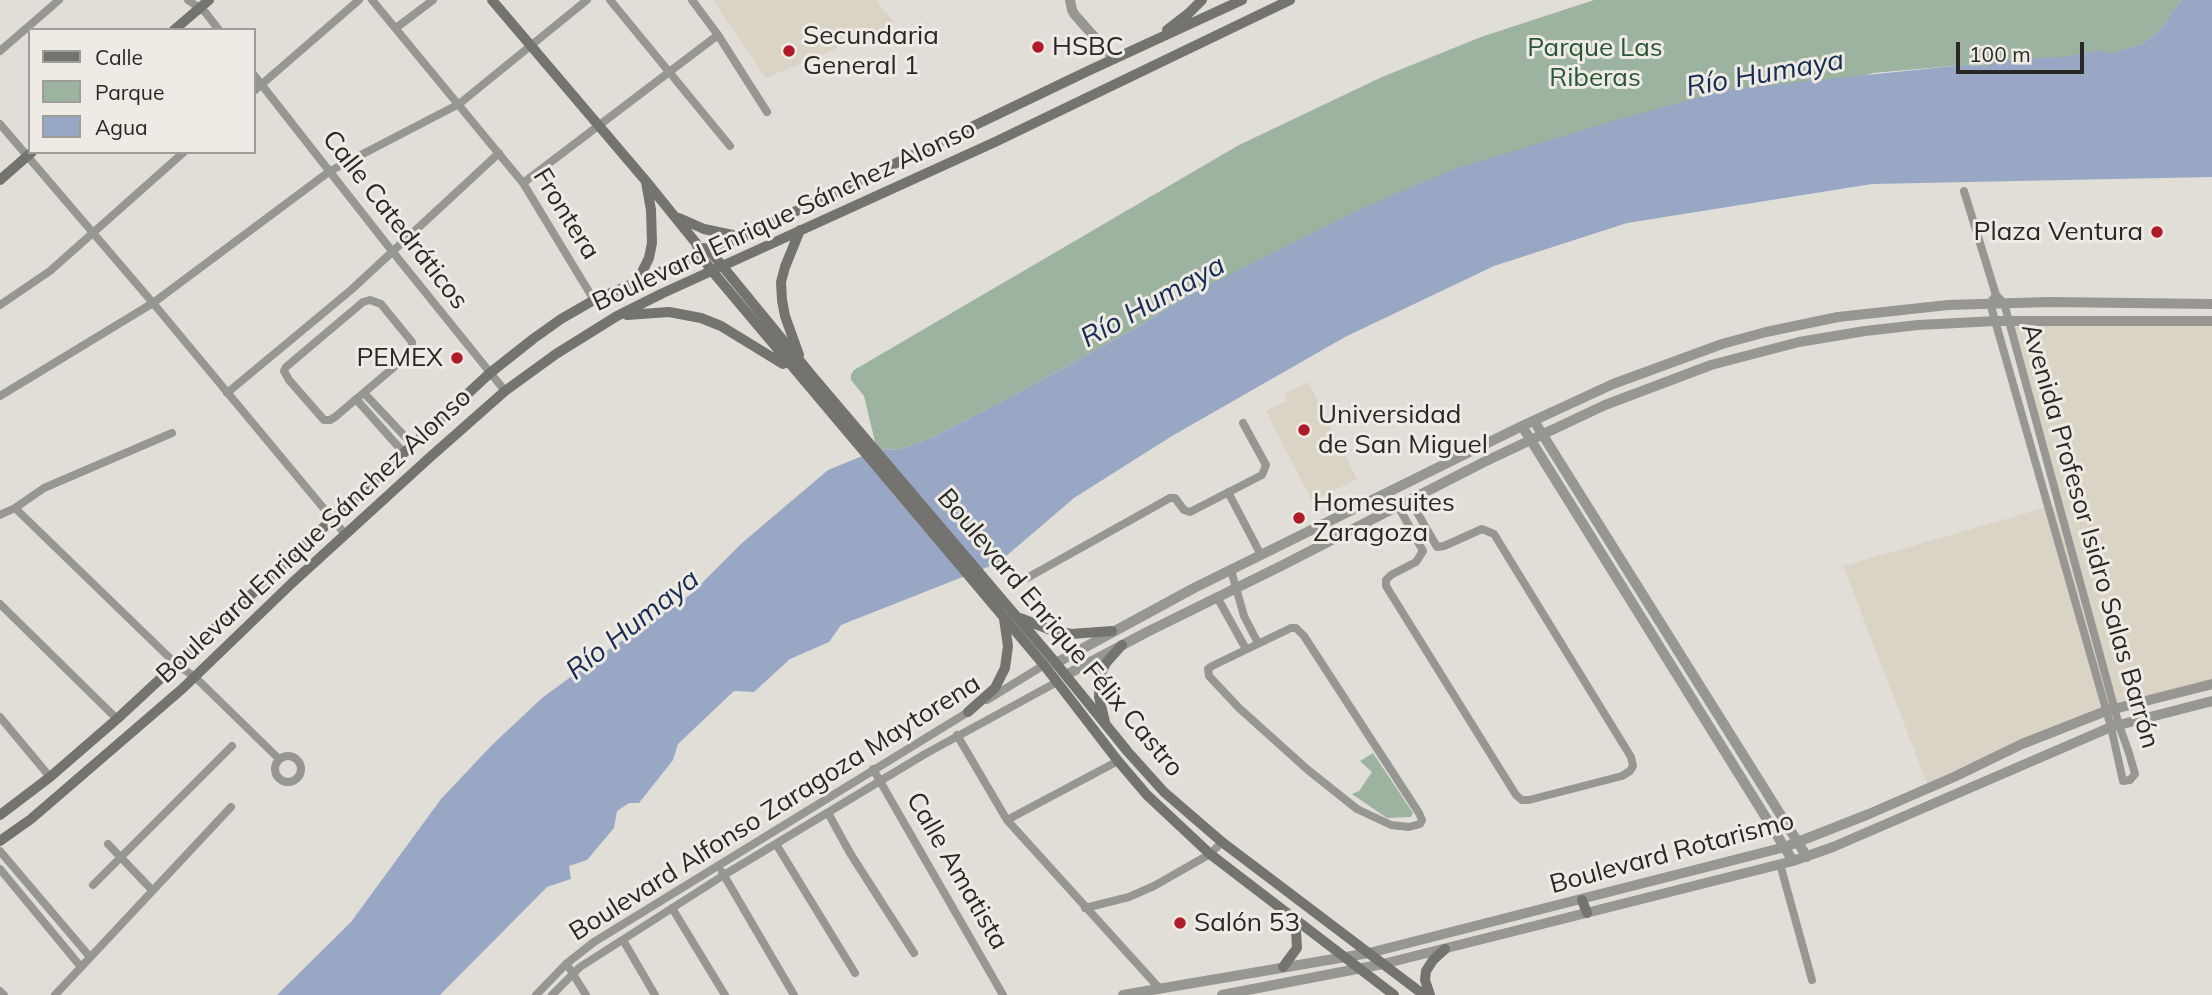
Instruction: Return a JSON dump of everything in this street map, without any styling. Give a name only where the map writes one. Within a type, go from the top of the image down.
[{"type":"main road","points":[[492,0],[600,125],[705,254]]},
{"type":"main road","points":[[1152,41],[1202,0]]},
{"type":"main road","name":"Boulevard Enrique Sánchez Alonso","points":[[0,815],[50,778],[117,719],[490,373],[533,338],[594,300],[743,237],[1242,0]]},
{"type":"main road","name":"Boulevard Enrique Sánchez Alonso","points":[[0,841],[30,819],[195,677],[345,534],[505,391],[556,354],[617,316],[663,293],[995,142],[1286,1]]},
{"type":"main road","points":[[176,28],[204,4]]},
{"type":"main road","points":[[0,180],[30,154]]},
{"type":"main road","points":[[638,280],[649,258],[652,243],[651,210],[645,180]]},
{"type":"main road","points":[[674,215],[704,229],[743,237]]},
{"type":"main road","points":[[799,369],[782,300],[781,282],[800,230]]},
{"type":"main road","name":"Boulevard Enrique Félix Castro","points":[[705,254],[809,381],[1050,664],[1118,761],[1147,794],[1210,854],[1394,995]]},
{"type":"main road","points":[[617,316],[669,312],[701,318],[721,326],[799,369]]},
{"type":"main road","points":[[968,712],[995,688],[1005,668],[1010,617],[1071,634],[1112,631]]},
{"type":"main road","points":[[1105,725],[1099,697],[1100,675],[1106,663],[1122,645]]},
{"type":"main road","name":"Boulevard Enrique Félix Castro","points":[[1061,678],[1164,792],[1222,842],[1424,995]]},
{"type":"main road","points":[[1582,900],[1587,913]]},
{"type":"main road","points":[[1283,967],[1292,957],[1298,940],[1289,916]]},
{"type":"main road","points":[[1430,995],[1425,980],[1426,971],[1445,949]]},
{"type":"street","points":[[0,51],[59,0]]},
{"type":"street","points":[[188,0],[204,4],[218,28]]},
{"type":"street","points":[[256,89],[359,0]]},
{"type":"street","name":"Frontera","points":[[372,0],[523,183],[594,300]]},
{"type":"street","points":[[396,28],[433,0]]},
{"type":"street","points":[[0,396],[153,303],[330,172],[459,104],[587,0]]},
{"type":"street","points":[[610,0],[730,146]]},
{"type":"street","points":[[692,0],[718,35],[767,112]]},
{"type":"street","points":[[1070,0],[1075,15],[1114,59]]},
{"type":"street","points":[[523,183],[718,35]]},
{"type":"street","name":"Calle Catedráticos","points":[[256,78],[391,251],[505,391]]},
{"type":"street","points":[[0,124],[28,152]]},
{"type":"street","points":[[227,393],[351,290],[499,153]]},
{"type":"street","points":[[30,154],[345,534]]},
{"type":"street","points":[[0,305],[50,271],[182,154]]},
{"type":"street","name":"Avenida Profesor Isidro Salas Barrón","points":[[1964,191],[1997,300],[2009,322],[2110,711]]},
{"type":"street","points":[[369,300],[381,304],[412,342],[413,347],[408,357],[364,393],[330,421],[324,420],[284,371],[301,353],[363,302],[369,300]]},
{"type":"street","name":"Avenida Profesor Isidro Salas Barrón","points":[[1997,300],[1996,321],[2110,711],[2135,774],[2130,780],[2123,781],[2115,726]]},
{"type":"street","name":"Boulevard Alfonso Zaragoza Maytorena","points":[[536,995],[566,964],[603,936],[873,769],[1050,664],[1231,570],[1522,426],[1637,374],[1743,338],[1866,313],[1997,300],[2212,304]]},
{"type":"street","name":"Boulevard Alfonso Zaragoza Maytorena","points":[[552,995],[573,973],[672,908],[957,735],[1122,645],[1531,440],[1635,392],[1748,354],[1865,331],[1929,324],[1996,321],[2212,321]]},
{"type":"street","points":[[1743,338],[1748,354]]},
{"type":"street","points":[[364,393],[408,449]]},
{"type":"street","points":[[356,399],[408,449]]},
{"type":"street","points":[[1534,421],[1807,857]]},
{"type":"street","points":[[1027,578],[1170,498],[1175,498],[1184,510],[1189,512],[1262,475],[1266,469],[1243,423]]},
{"type":"street","points":[[1522,426],[1793,861]]},
{"type":"street","points":[[2,511],[15,508],[44,488],[172,433]]},
{"type":"street","points":[[1228,492],[1261,555]]},
{"type":"street","points":[[1398,506],[1423,551],[1416,562],[1391,575],[1386,580],[1386,586],[1516,795],[1522,800],[1529,800],[1622,776],[1630,771],[1633,766],[1631,757],[1494,534],[1482,529],[1437,547],[1410,500]]},
{"type":"street","points":[[15,508],[176,664],[195,677],[279,759]]},
{"type":"street","points":[[1231,570],[1244,616],[1258,643]]},
{"type":"street","points":[[1217,597],[1246,649]]},
{"type":"street","points":[[0,604],[117,719]]},
{"type":"street","points":[[1232,622],[1244,616]]},
{"type":"street","points":[[1291,628],[1300,631],[1419,813],[1422,820],[1420,824],[1409,827],[1391,825],[1357,809],[1308,770],[1209,676],[1208,669],[1258,643],[1291,628]]},
{"type":"street","name":"Boulevard Rotarismo","points":[[1123,995],[1368,953],[1785,847],[1848,824],[2022,744],[2110,711],[2212,684]]},
{"type":"street","name":"Boulevard Rotarismo","points":[[1222,995],[1250,993],[1384,964],[1807,857],[2115,726],[2212,702]]},
{"type":"street","points":[[0,718],[50,778]]},
{"type":"street","points":[[957,735],[1007,820],[1160,989]]},
{"type":"street","points":[[93,885],[232,746]]},
{"type":"street","points":[[1007,820],[1118,761]]},
{"type":"street","name":"Calle Amatista","points":[[873,769],[1003,995]]},
{"type":"street","points":[[55,995],[231,807]]},
{"type":"street","points":[[828,813],[850,853],[914,953]]},
{"type":"street","points":[[1085,908],[1129,897],[1210,854],[1222,842]]},
{"type":"street","points":[[108,844],[152,890]]},
{"type":"street","points":[[776,844],[855,973]]},
{"type":"street","points":[[0,851],[90,957]]},
{"type":"street","points":[[1780,864],[1812,979]]},
{"type":"street","points":[[718,866],[794,995]]},
{"type":"street","points":[[0,869],[81,967]]},
{"type":"street","points":[[672,908],[725,995]]},
{"type":"street","points":[[623,940],[655,995]]},
{"type":"street","points":[[566,964],[586,995]]},
{"type":"street","points":[[0,991],[4,995]]},
{"type":"shaded area","name":"Secundaria General 1","points":[[713,0],[876,0],[895,24],[766,78]]},
{"type":"shaded area","points":[[2009,322],[2212,325],[2212,688],[2106,711],[1929,788],[1843,566],[2058,504]]},
{"type":"shaded area","name":"Universidad de San Miguel","points":[[1308,382],[1357,479],[1312,501],[1266,411],[1287,401],[1284,394]]},
{"type":"green space","name":"Parque Las Riberas","points":[[1594,0],[2181,0],[2160,30],[2140,45],[2118,52],[2071,65],[2019,68],[1963,65],[1873,73],[1189,295],[1136,328],[933,437],[901,449],[877,450],[864,396],[851,380],[854,370],[1239,145],[1382,77],[1481,37]]},
{"type":"green space","points":[[1373,753],[1413,813],[1411,817],[1387,818],[1352,794],[1359,791],[1372,772],[1360,761]]},
{"type":"water","points":[[2181,0],[2212,0],[2212,177],[1872,184],[1627,223],[1494,266],[1345,337],[1172,436],[1074,498],[998,563],[841,625],[829,642],[790,659],[754,692],[734,691],[678,744],[673,760],[639,803],[629,803],[617,811],[614,828],[587,860],[569,866],[571,879],[547,887],[440,995],[277,995],[351,922],[441,799],[492,745],[542,698],[690,595],[742,543],[828,470],[877,450],[901,449],[933,437],[1136,328],[1189,295],[1365,207],[1454,169],[1623,118],[1731,89],[1963,65],[2019,68],[2071,65],[2140,45],[2160,30]]},
{"type":"waterway","name":"Río Humaya","points":[[1994,69],[2065,65],[2101,58]]},
{"type":"place","name":"HSBC","points":[[1038,47]]},
{"type":"place","name":"Secundaria General 1","points":[[789,51]]},
{"type":"place","name":"Plaza Ventura","points":[[2157,232]]},
{"type":"place","name":"PEMEX","points":[[457,358]]},
{"type":"place","name":"Universidad de San Miguel","points":[[1304,430]]},
{"type":"place","name":"Homesuites Zaragoza","points":[[1299,518]]},
{"type":"place","name":"Salón 53","points":[[1180,923]]}]
